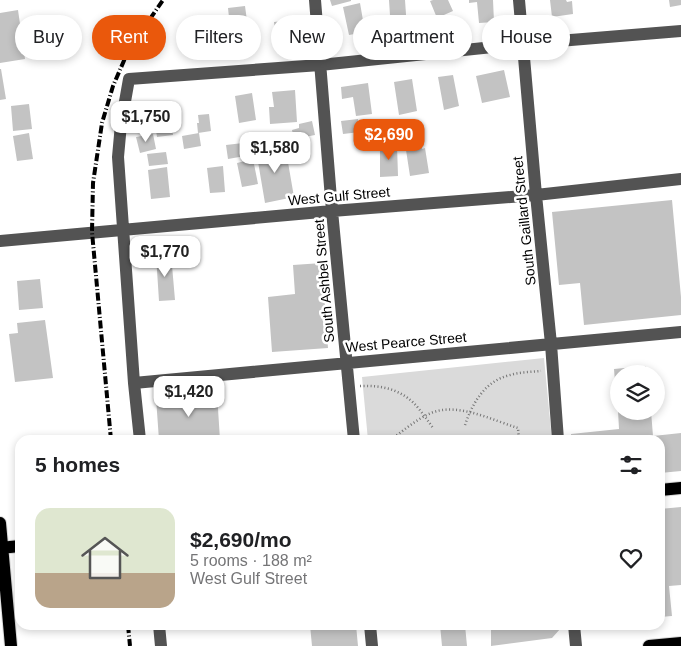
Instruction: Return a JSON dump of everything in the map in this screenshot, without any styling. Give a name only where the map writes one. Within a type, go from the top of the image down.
[{"type":"main road","points":[[665,490],[681,488]]},
{"type":"main road","points":[[0,523],[11,646]]},
{"type":"main road","points":[[1,548],[15,547]]},
{"type":"main road","points":[[649,646],[681,643]]},
{"type":"street","name":"South Ashbel Street","points":[[315,0],[332,211],[353,435]]},
{"type":"street","name":"South Gaillard Street","points":[[519,0],[520,15]]},
{"type":"street","points":[[570,40],[681,31]]},
{"type":"street","points":[[139,435],[122,230],[118,157],[121,124],[129,80],[320,65],[482,48]]},
{"type":"street","name":"South Gaillard Street","points":[[523,60],[551,344],[558,435]]},
{"type":"street","name":"West Gulf Street","points":[[0,242],[332,211],[536,195],[681,180]]},
{"type":"street","name":"West Pearce Street","points":[[134,384],[681,332]]},
{"type":"street","points":[[159,630],[161,646]]},
{"type":"street","points":[[370,630],[372,646]]},
{"type":"street","points":[[574,630],[576,646]]},
{"type":"path","points":[[465,425],[474,401],[484,389],[498,379],[519,373],[553,370]]},
{"type":"path","points":[[348,387],[372,386],[388,388],[398,392],[408,397],[419,408],[433,428]]},
{"type":"path","points":[[398,435],[424,416],[444,409],[459,409],[518,428],[519,435]]},
{"type":"shaded area","points":[[544,358],[552,435],[368,435],[362,377]]},
{"type":"building","points":[[330,0],[351,0],[351,1],[332,6]]},
{"type":"building","points":[[389,0],[405,0],[406,15],[390,15]]},
{"type":"building","points":[[448,0],[453,11],[444,15],[436,15],[430,1]]},
{"type":"building","points":[[469,0],[493,0],[494,15],[482,15],[482,23],[479,23],[477,2],[469,3]]},
{"type":"building","points":[[550,0],[572,1],[573,14],[552,15]]},
{"type":"building","points":[[669,0],[681,0],[681,5],[670,7]]},
{"type":"building","points":[[360,3],[362,15],[353,15],[353,34],[349,35],[343,7]]},
{"type":"building","points":[[245,6],[246,15],[229,15],[228,8]]},
{"type":"building","points":[[18,10],[19,15],[15,15],[15,60],[19,60],[0,63],[0,13]]},
{"type":"building","points":[[0,69],[6,99],[0,100]]},
{"type":"building","points":[[504,70],[510,97],[482,103],[476,76]]},
{"type":"building","points":[[453,75],[459,106],[444,110],[438,77]]},
{"type":"building","points":[[412,79],[417,111],[399,115],[394,82]]},
{"type":"building","points":[[368,83],[372,114],[356,116],[353,97],[342,99],[341,87]]},
{"type":"building","points":[[295,90],[297,122],[270,124],[269,107],[274,107],[272,92]]},
{"type":"building","points":[[252,93],[256,120],[239,123],[235,96]]},
{"type":"building","points":[[168,102],[173,135],[157,137],[152,104]]},
{"type":"building","points":[[29,104],[32,129],[13,131],[11,106]]},
{"type":"building","points":[[209,114],[211,131],[198,133],[198,115]]},
{"type":"building","points":[[358,119],[360,132],[343,134],[341,121]]},
{"type":"building","points":[[312,121],[315,135],[294,139],[292,130],[299,128],[299,124]]},
{"type":"building","points":[[29,133],[33,159],[17,161],[13,136]]},
{"type":"building","points":[[199,133],[201,146],[184,149],[182,136]]},
{"type":"building","points":[[153,134],[156,149],[140,153],[136,137]]},
{"type":"building","points":[[419,135],[422,149],[425,148],[429,173],[410,176],[404,137]]},
{"type":"building","points":[[243,143],[245,156],[228,159],[226,145]]},
{"type":"building","points":[[285,145],[294,197],[265,203],[256,150]]},
{"type":"building","points":[[380,145],[397,145],[398,176],[380,177]]},
{"type":"building","points":[[166,152],[168,164],[149,166],[147,154]]},
{"type":"building","points":[[253,159],[258,184],[242,187],[237,163]]},
{"type":"building","points":[[223,166],[225,192],[210,193],[207,168]]},
{"type":"building","points":[[167,167],[170,197],[151,199],[148,170]]},
{"type":"building","points":[[672,200],[681,315],[584,325],[580,283],[559,285],[552,212]]},
{"type":"building","points":[[171,254],[175,300],[159,301],[156,255]]},
{"type":"building","points":[[322,263],[328,348],[272,352],[268,297],[295,294],[293,265]]},
{"type":"building","points":[[40,279],[43,308],[19,310],[17,281]]},
{"type":"building","points":[[45,320],[53,378],[15,382],[9,334],[18,333],[17,323]]},
{"type":"building","points":[[217,393],[220,435],[159,435],[156,398]]},
{"type":"building","points":[[618,420],[652,420],[653,435],[571,435],[619,429]]},
{"type":"building","points":[[681,433],[681,471],[665,473],[665,435],[662,435]]},
{"type":"building","points":[[681,507],[681,585],[669,586],[672,616],[665,617],[665,509]]},
{"type":"building","points":[[310,630],[356,630],[358,646],[312,646]]},
{"type":"building","points":[[440,630],[465,630],[467,646],[442,646]]},
{"type":"building","points":[[491,630],[559,630],[552,638],[491,646]]},
{"type":"railway","points":[[111,435],[92,232],[93,183],[102,123],[113,86],[126,56],[163,0]]},
{"type":"railway","points":[[128,630],[130,646]]}]
